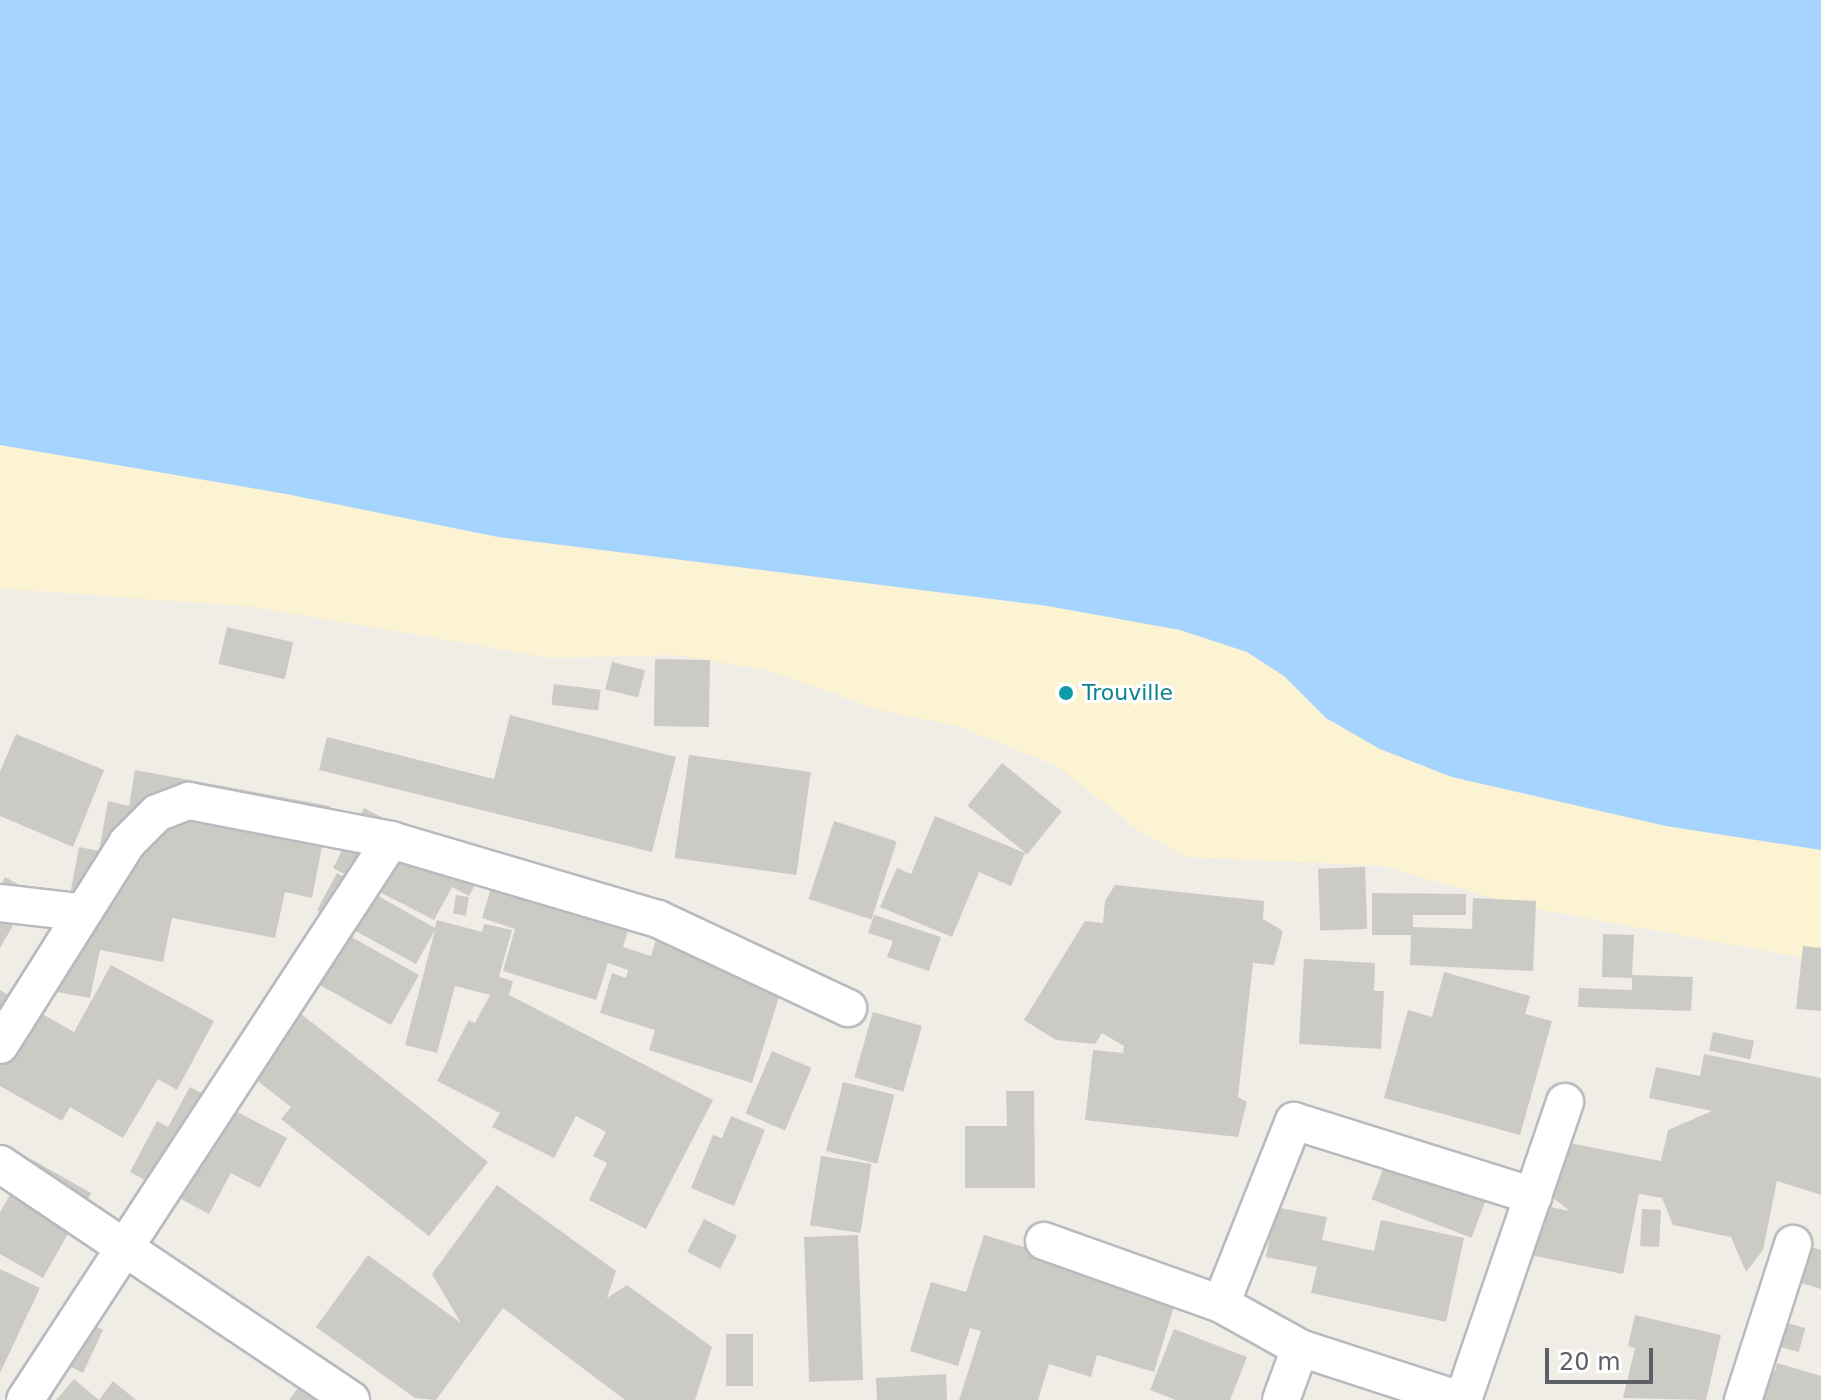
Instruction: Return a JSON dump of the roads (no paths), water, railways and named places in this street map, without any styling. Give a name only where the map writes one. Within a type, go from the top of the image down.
[{"type":"street","points":[[0,1045],[79,912],[127,843],[157,813],[189,801],[391,840],[658,919],[848,1008]]},
{"type":"street","points":[[25,1400],[391,840]]},
{"type":"street","points":[[0,903],[79,912]]},
{"type":"street","points":[[1044,1241],[1221,1304],[1300,1348],[1462,1400],[1565,1102]]},
{"type":"street","points":[[1221,1304],[1294,1121],[1534,1196]]},
{"type":"street","points":[[0,1164],[351,1400]]},
{"type":"street","points":[[1743,1400],[1793,1244]]},
{"type":"street","points":[[1281,1400],[1300,1348]]},
{"type":"water","points":[[0,0],[1821,0],[1821,850],[1666,826],[1452,777],[1380,749],[1326,718],[1284,676],[1247,652],[1180,630],[1048,606],[498,537],[286,494],[0,445]]},
{"type":"place","name":"Trouville","points":[[1066,693]]}]
